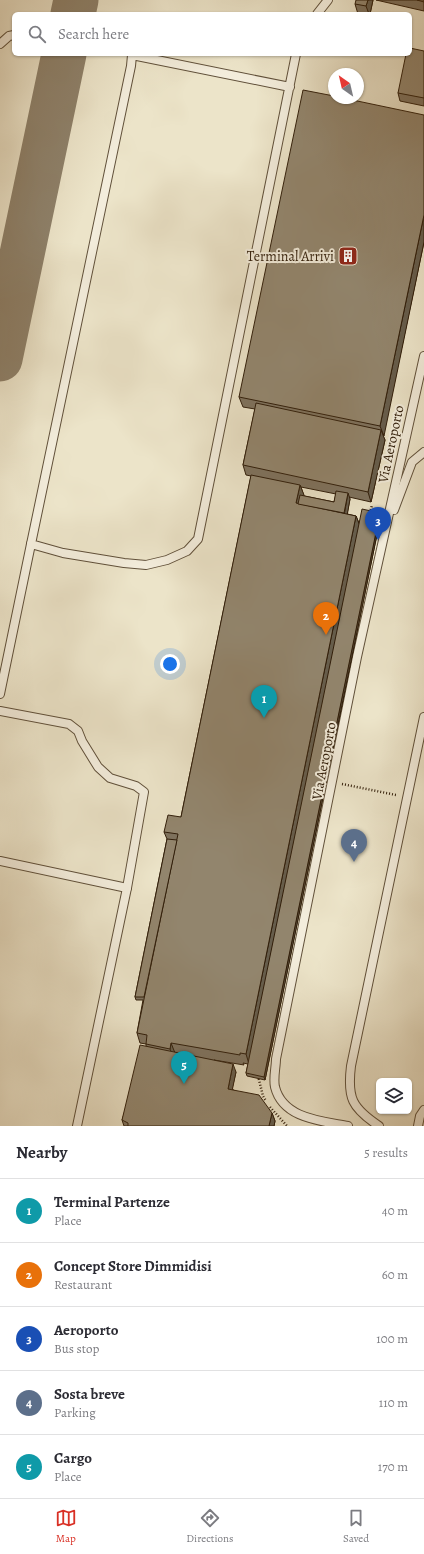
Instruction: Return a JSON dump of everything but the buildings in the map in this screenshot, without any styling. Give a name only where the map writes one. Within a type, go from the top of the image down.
[{"type":"lane","points":[[319,12],[328,0]]},
{"type":"lane","points":[[0,44],[9,36],[12,35]]},
{"type":"lane","points":[[0,694],[131,66],[129,56]]},
{"type":"lane","points":[[134,56],[290,87]]},
{"type":"lane","points":[[31,544],[63,553],[146,565],[167,560],[187,551],[198,539],[296,56]]},
{"type":"lane","name":"Via Aeroporto","points":[[348,1126],[307,1118],[291,1111],[279,1097],[275,1086],[276,1059],[333,783],[357,657],[424,356]]},
{"type":"lane","points":[[383,541],[412,462],[424,452]]},
{"type":"lane","points":[[0,711],[69,724],[78,731],[82,741],[98,766],[110,778],[136,786],[144,792],[127,888],[76,1126]]},
{"type":"lane","points":[[379,1126],[366,1118],[356,1107],[352,1098],[349,1084],[351,1066],[424,717]]},
{"type":"lane","points":[[0,861],[127,888]]},
{"type":"lane","points":[[409,1126],[418,1124],[420,1116],[424,1110]]},
{"type":"path","points":[[368,521],[372,505]]},
{"type":"path","points":[[333,783],[408,797]]},
{"type":"path","points":[[258,1075],[263,1096],[270,1109],[287,1126]]},
{"type":"taxiway","points":[[73,12],[76,0]]},
{"type":"taxiway","points":[[0,359],[64,56]]},
{"type":"place","name":"Terminal Arrivi","points":[[348,256]]},
{"type":"place","name":"Aeroporto","points":[[378,540]]},
{"type":"place","name":"Concept Store Dimmidisi","points":[[326,635]]},
{"type":"place","name":"Terminal Partenze","points":[[264,718]]},
{"type":"place","name":"Sosta breve","points":[[354,862]]},
{"type":"place","name":"Cargo","points":[[184,1084]]}]
